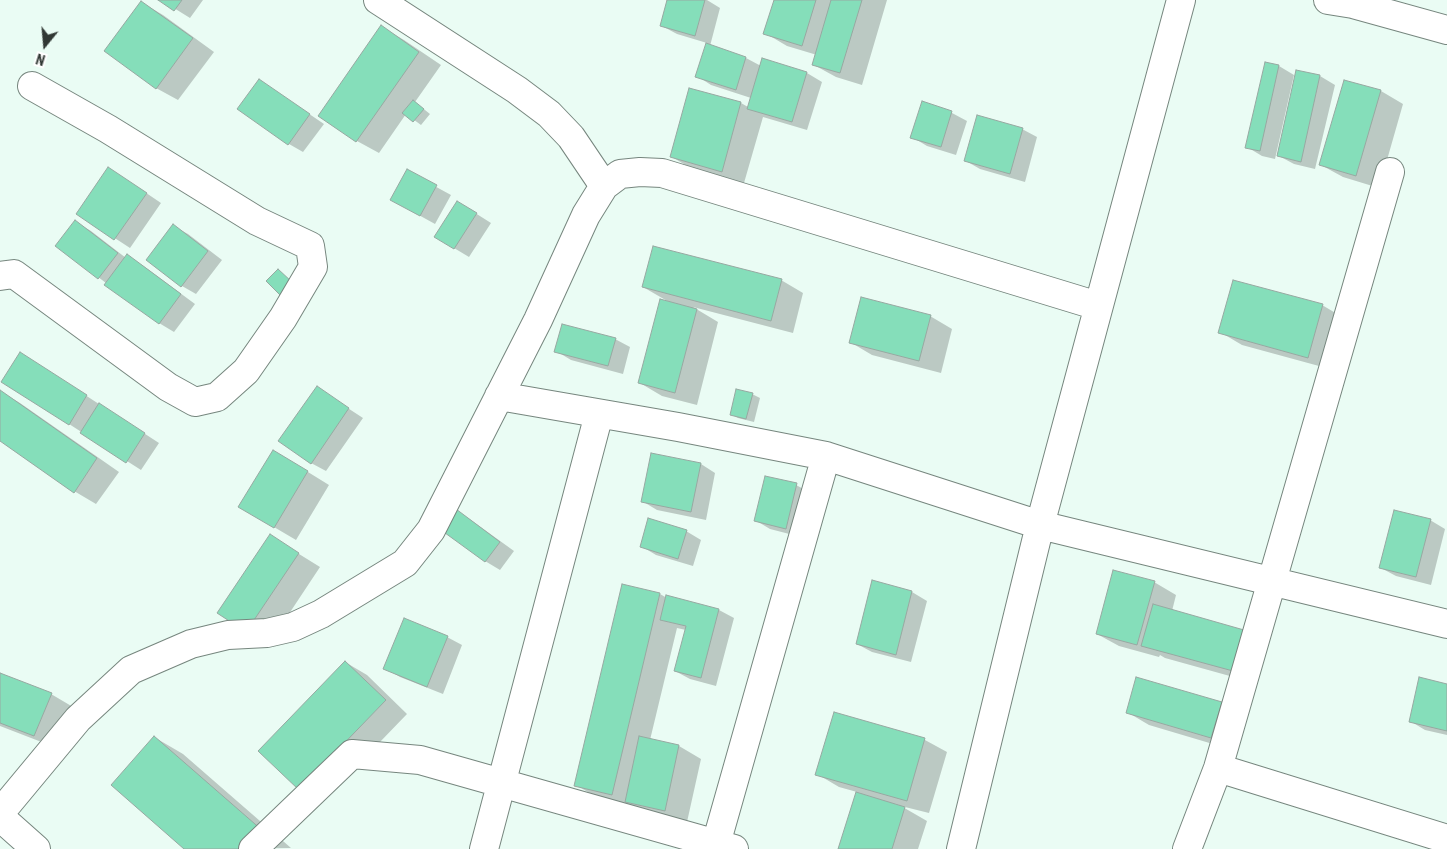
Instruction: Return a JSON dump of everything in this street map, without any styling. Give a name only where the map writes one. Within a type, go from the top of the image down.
[{"type":"street","points":[[378,0],[517,90],[549,114],[571,137],[604,186]]},
{"type":"street","points":[[961,849],[1040,525],[1181,0]]},
{"type":"street","points":[[1328,0],[1352,4],[1447,30]]},
{"type":"street","points":[[0,276],[14,274],[168,387],[195,402],[217,397],[246,371],[283,318],[313,267],[310,246],[257,221],[108,129],[32,86]]},
{"type":"street","points":[[0,813],[78,719],[131,670],[191,644],[228,635],[267,633],[293,627],[321,614],[405,563],[431,530],[538,320],[586,215],[604,186],[620,174],[662,172],[1098,306]]},
{"type":"street","points":[[1187,849],[1218,768],[1270,582],[1390,172]]},
{"type":"street","points":[[499,396],[826,456],[1040,525],[1447,624]]},
{"type":"street","points":[[484,849],[599,414]]},
{"type":"street","points":[[253,849],[352,754],[420,760],[725,847],[826,456]]},
{"type":"street","points":[[1218,768],[1447,839]]},
{"type":"street","points":[[0,817],[36,849]]},
{"type":"building","points":[[158,0],[182,0],[174,11]]},
{"type":"building","points":[[667,0],[705,0],[695,36],[660,26]]},
{"type":"building","points":[[774,0],[816,0],[802,46],[763,34]]},
{"type":"building","points":[[831,0],[862,0],[840,73],[812,65]]},
{"type":"building","points":[[141,1],[193,38],[156,89],[104,51]]},
{"type":"building","points":[[381,25],[419,52],[356,142],[318,116]]},
{"type":"building","points":[[706,43],[746,57],[736,90],[695,77]]},
{"type":"building","points":[[762,58],[807,72],[792,122],[747,109]]},
{"type":"building","points":[[1265,62],[1279,65],[1260,151],[1245,148]]},
{"type":"building","points":[[1296,70],[1320,75],[1301,162],[1277,156]]},
{"type":"building","points":[[259,79],[310,114],[288,145],[237,109]]},
{"type":"building","points":[[1344,80],[1381,90],[1356,176],[1319,165]]},
{"type":"building","points":[[689,88],[741,102],[722,172],[670,157]]},
{"type":"building","points":[[413,100],[424,109],[413,122],[402,113]]},
{"type":"building","points":[[922,101],[952,111],[941,147],[910,138]]},
{"type":"building","points":[[977,115],[1023,128],[1010,174],[964,161]]},
{"type":"building","points":[[108,167],[147,193],[114,240],[76,214]]},
{"type":"building","points":[[407,169],[437,185],[420,216],[390,200]]},
{"type":"building","points":[[457,201],[477,213],[454,249],[434,237]]},
{"type":"building","points":[[75,220],[118,253],[98,279],[55,246]]},
{"type":"building","points":[[173,224],[208,251],[181,287],[146,260]]},
{"type":"building","points":[[653,246],[782,279],[771,321],[642,287]]},
{"type":"building","points":[[127,254],[181,294],[159,324],[104,285]]},
{"type":"building","points":[[278,269],[292,282],[280,295],[266,281]]},
{"type":"building","points":[[1233,280],[1323,304],[1308,358],[1218,333]]},
{"type":"building","points":[[861,297],[931,315],[919,361],[849,343]]},
{"type":"building","points":[[660,299],[697,309],[675,393],[638,383]]},
{"type":"building","points":[[562,324],[616,338],[608,366],[554,352]]},
{"type":"building","points":[[20,352],[87,395],[69,425],[1,382]]},
{"type":"building","points":[[317,386],[349,408],[311,464],[278,441]]},
{"type":"building","points":[[736,389],[753,393],[746,419],[730,415]]},
{"type":"building","points":[[0,390],[97,458],[74,493],[0,441]]},
{"type":"building","points":[[99,403],[145,433],[126,463],[80,433]]},
{"type":"building","points":[[273,450],[308,471],[274,528],[238,507]]},
{"type":"building","points":[[651,453],[701,463],[691,512],[641,502]]},
{"type":"building","points":[[765,476],[797,483],[786,529],[754,521]]},
{"type":"building","points":[[456,509],[500,542],[485,562],[441,530]]},
{"type":"building","points":[[1394,510],[1431,519],[1416,577],[1379,568]]},
{"type":"building","points":[[648,518],[687,530],[678,559],[640,547]]},
{"type":"building","points":[[270,534],[299,553],[246,632],[217,613]]},
{"type":"building","points":[[1113,570],[1155,581],[1137,645],[1096,634]]},
{"type":"building","points":[[872,580],[912,591],[896,655],[856,644]]},
{"type":"building","points":[[622,584],[660,593],[612,795],[574,786]]},
{"type":"building","points":[[666,595],[719,609],[701,678],[674,671],[686,626],[660,620]]},
{"type":"building","points":[[1153,604],[1244,630],[1233,671],[1141,646]]},
{"type":"building","points":[[404,618],[448,636],[427,687],[383,669]]},
{"type":"building","points":[[345,661],[386,700],[299,790],[258,751]]},
{"type":"building","points":[[0,673],[52,693],[34,736],[0,723]]},
{"type":"building","points":[[1136,677],[1222,702],[1211,738],[1126,713]]},
{"type":"building","points":[[1419,677],[1447,684],[1447,731],[1409,722]]},
{"type":"building","points":[[834,712],[925,738],[907,801],[815,775]]},
{"type":"building","points":[[154,736],[263,831],[247,849],[184,849],[111,785]]},
{"type":"building","points":[[639,736],[679,745],[665,811],[625,802]]},
{"type":"building","points":[[856,792],[905,807],[892,849],[838,849]]}]
